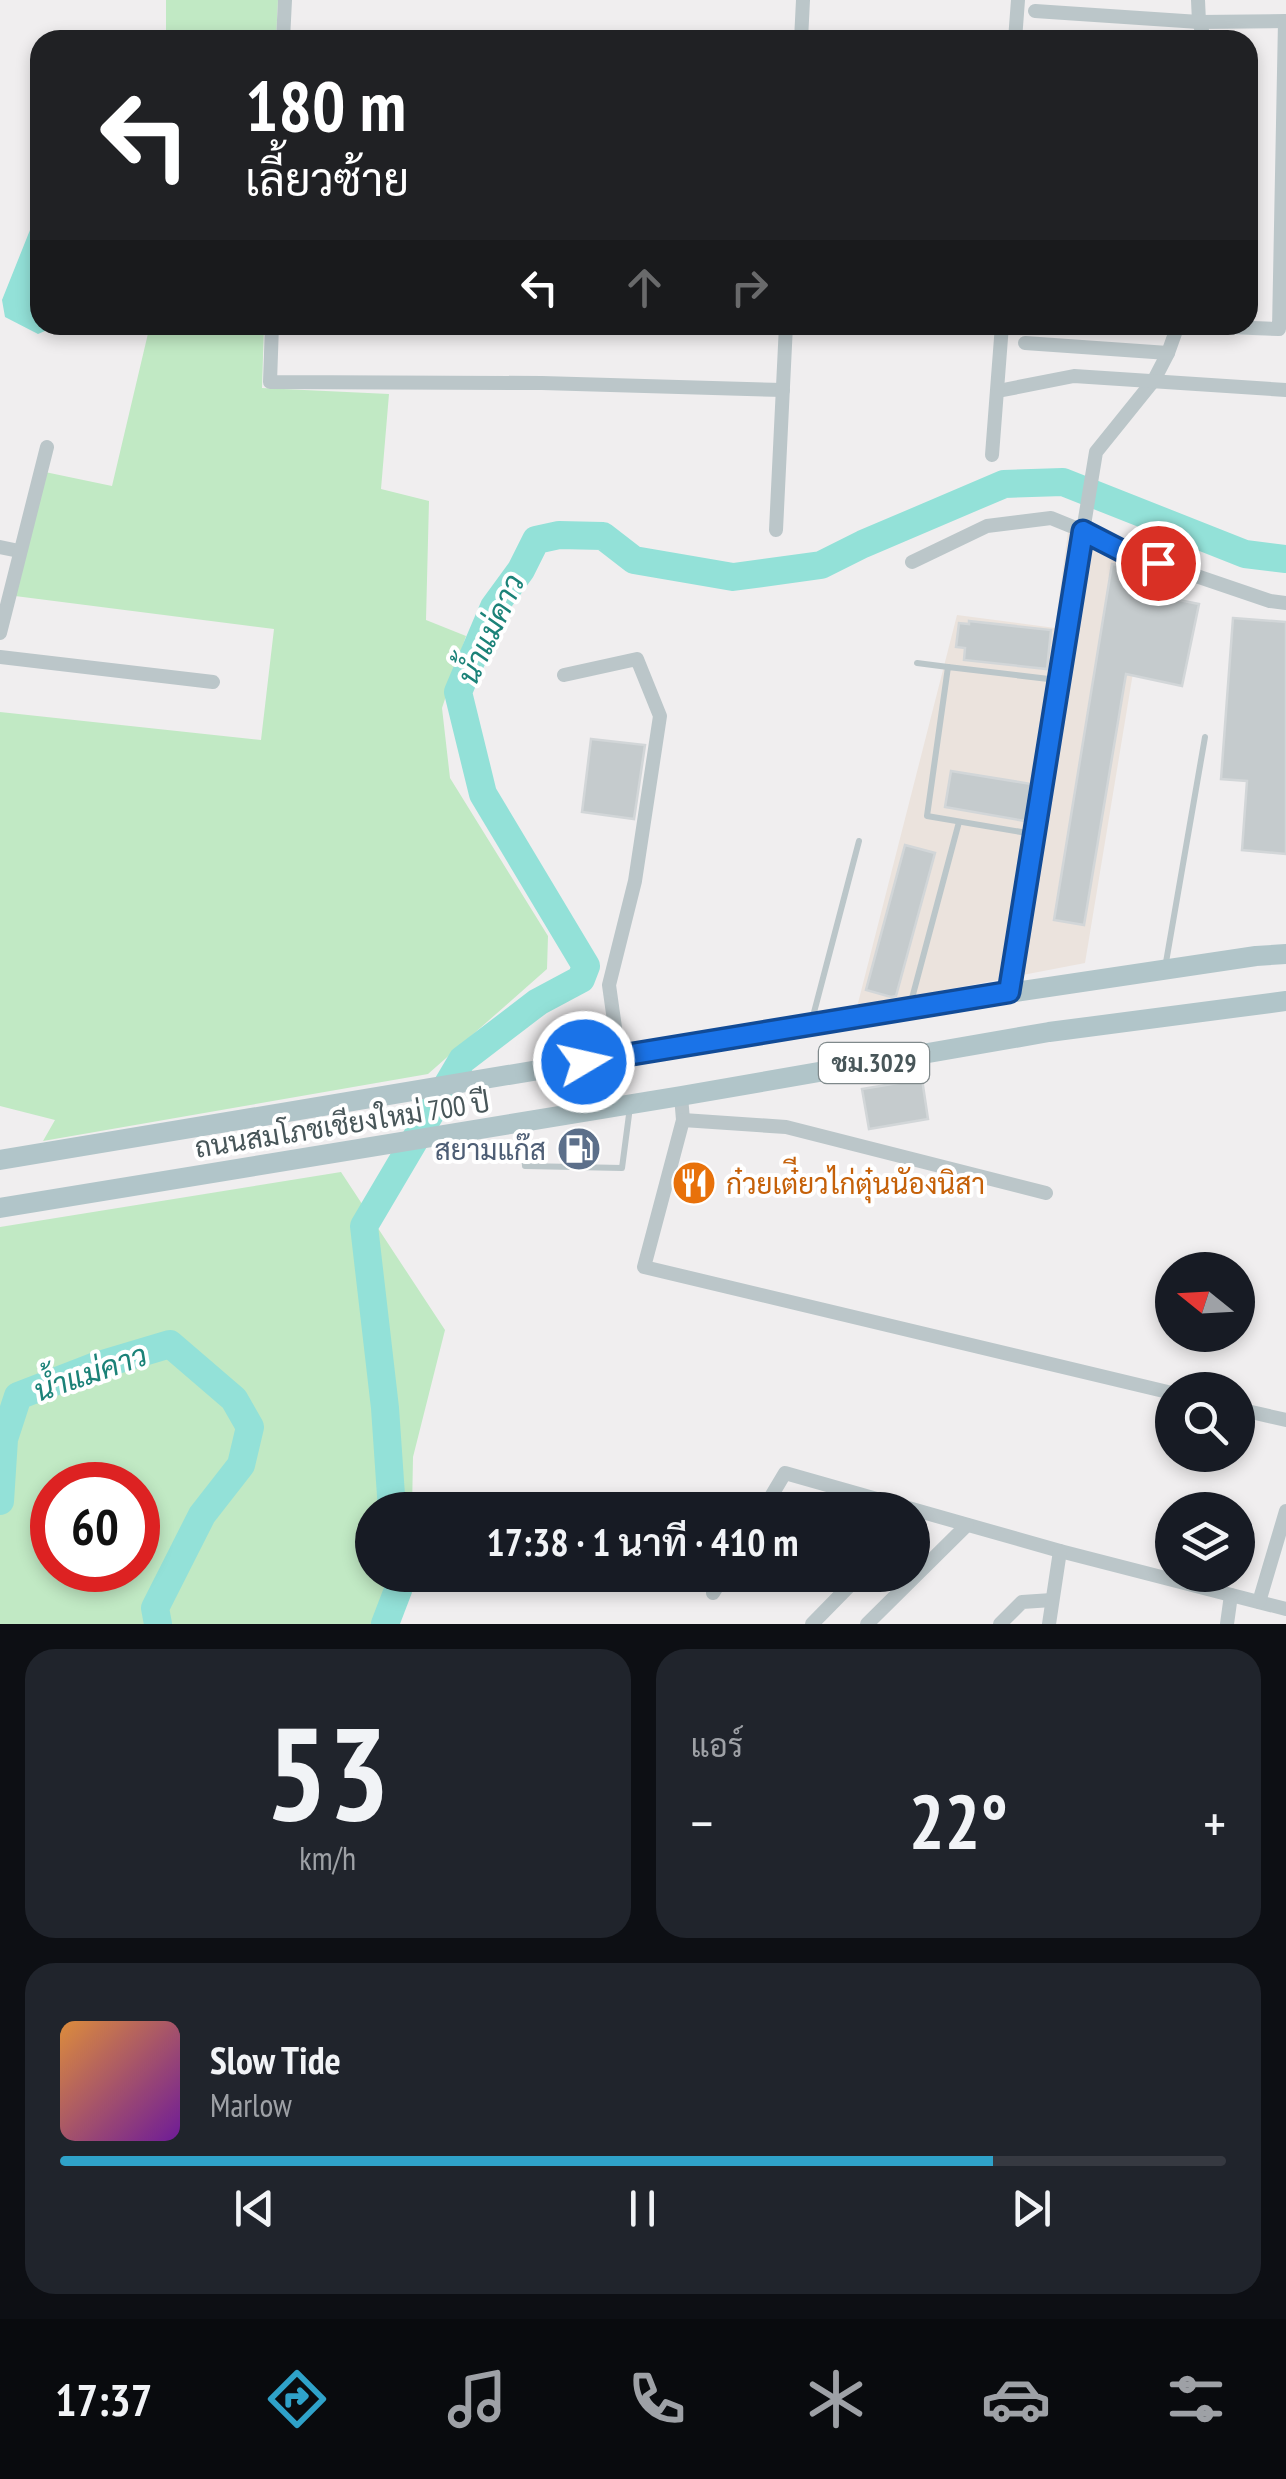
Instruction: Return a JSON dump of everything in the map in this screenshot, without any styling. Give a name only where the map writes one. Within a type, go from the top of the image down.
[{"type":"main road","name":"ถนนสมโภชเชียงใหม่ 700 ปี","points":[[0,1160],[909,1008],[1286,954]]},
{"type":"main road","name":"ถนนสมโภชเชียงใหม่ 700 ปี","points":[[0,1208],[1050,1032],[1286,1001]]},
{"type":"street","points":[[284,30],[285,0]]},
{"type":"street","points":[[802,30],[803,0]]},
{"type":"street","points":[[1016,30],[1018,0]]},
{"type":"street","points":[[1198,0],[1202,30]]},
{"type":"street","points":[[1035,11],[1200,22],[1286,21],[1279,328],[1258,327]]},
{"type":"street","points":[[272,335],[270,382],[542,383],[784,390]]},
{"type":"street","points":[[776,530],[786,335]]},
{"type":"street","points":[[992,455],[1001,335]]},
{"type":"street","points":[[1009,992],[1096,452],[1154,380],[1174,335]]},
{"type":"street","points":[[1025,343],[1168,352]]},
{"type":"street","points":[[998,392],[1074,376],[1286,390]]},
{"type":"street","points":[[0,633],[48,447]]},
{"type":"street","points":[[912,562],[987,526],[1050,518],[1084,524],[1120,550],[1270,601],[1286,602]]},
{"type":"street","points":[[0,547],[20,551]]},
{"type":"street","points":[[0,657],[213,682]]},
{"type":"street","points":[[564,675],[637,659],[660,716],[636,880],[609,986],[619,1056]]},
{"type":"street","points":[[681,1096],[682,1120],[644,1267],[1155,1389]]},
{"type":"street","points":[[682,1120],[786,1126],[1046,1193]]},
{"type":"street","points":[[1255,1412],[1286,1420]]},
{"type":"street","points":[[774,1492],[785,1473],[842,1492]]},
{"type":"street","points":[[1259,1602],[1286,1511]]},
{"type":"street","points":[[930,1519],[967,1524],[1286,1609]]},
{"type":"street","points":[[866,1624],[967,1524]]},
{"type":"street","points":[[1049,1624],[1060,1551]]},
{"type":"street","points":[[812,1624],[843,1592]]},
{"type":"street","points":[[1227,1624],[1231,1595]]},
{"type":"street","points":[[1000,1624],[1022,1602],[1052,1600]]},
{"type":"lane","points":[[917,663],[1058,680]]},
{"type":"lane","points":[[948,667],[927,816],[1034,834]]},
{"type":"lane","points":[[1164,969],[1206,737]]},
{"type":"lane","points":[[909,1008],[959,822]]},
{"type":"lane","points":[[810,1026],[859,842]]},
{"type":"lane","points":[[522,1122],[524,1166],[622,1168],[630,1105]]},
{"type":"shaded area","points":[[1068,532],[1150,570],[1085,963],[857,1007],[957,615],[1055,628]]},
{"type":"green space","points":[[166,0],[278,0],[276,30],[166,30]]},
{"type":"green space","points":[[148,335],[264,335],[262,388],[389,394],[381,489],[429,501],[426,620],[466,636],[442,708],[450,778],[548,936],[547,969],[428,1074],[43,1141],[55,1120],[0,1106],[0,712],[261,740],[274,629],[15,596],[45,472],[112,486]]},
{"type":"green space","points":[[341,1172],[445,1330],[413,1457],[412,1492],[355,1492],[355,1592],[412,1592],[397,1624],[0,1624],[0,1227]]},
{"type":"water","points":[[30,230],[30,330],[5,317],[2,300]]},
{"type":"building","points":[[1112,564],[1143,569],[1139,592],[1199,604],[1182,686],[1126,674],[1084,925],[1054,920]]},
{"type":"building","points":[[1233,618],[1286,622],[1286,854],[1242,850],[1247,781],[1221,779]]},
{"type":"building","points":[[959,623],[1051,630],[1047,669],[964,660],[965,648],[956,647]]},
{"type":"building","points":[[591,739],[645,745],[634,819],[582,812]]},
{"type":"building","points":[[951,771],[1031,784],[1025,821],[945,807]]},
{"type":"building","points":[[905,845],[935,853],[896,996],[891,997],[866,990]]},
{"type":"building","points":[[922,1079],[928,1119],[869,1129],[862,1089]]},
{"type":"building","points":[[686,1170],[707,1177],[701,1199],[679,1192]]},
{"type":"waterway","name":"น้ำแม่คาว","points":[[391,1492],[364,1226],[462,1060],[538,1002],[581,979],[586,966],[483,794],[458,692],[494,607],[521,570],[536,540],[559,535],[603,536],[634,560],[733,577],[821,565],[1004,484],[1063,482],[1245,554],[1286,559]]},
{"type":"waterway","name":"น้ำแม่คาว","points":[[0,1501],[4,1439],[18,1396],[93,1367],[170,1344],[234,1399],[250,1427],[241,1465],[202,1515],[155,1608],[158,1624]]},
{"type":"waterway","name":"น้ำแม่คาว","points":[[385,1624],[397,1592]]},
{"type":"place","name":"สยามแก๊ส","points":[[579,1149]]},
{"type":"place","name":"ก๋วยเต๋ียวไก่ตุ๋นนัองนิสา","points":[[694,1183]]},
{"type":"route","points":[[584,1062],[1009,992],[1083,531],[1158,563]]}]
